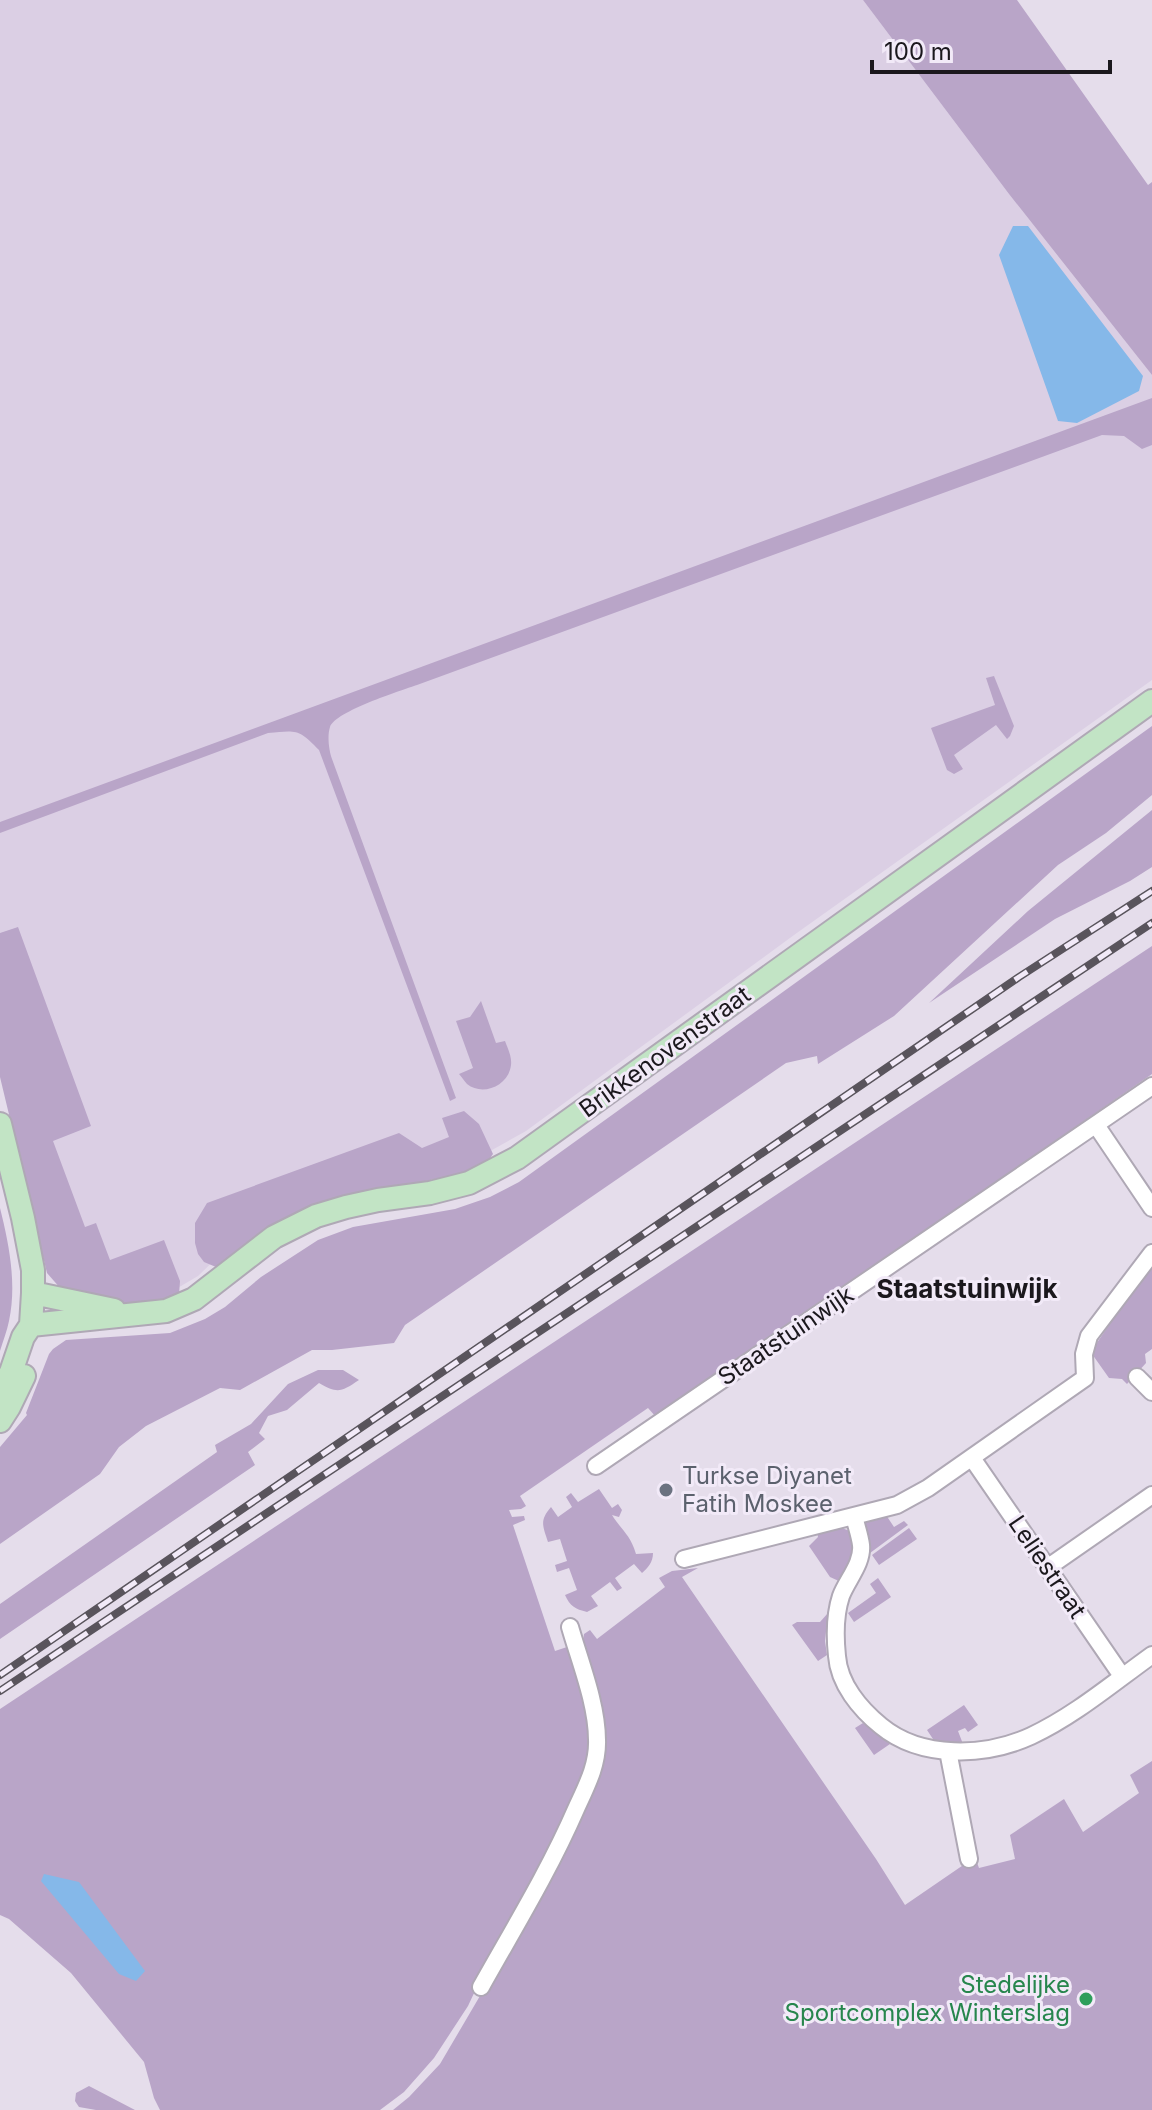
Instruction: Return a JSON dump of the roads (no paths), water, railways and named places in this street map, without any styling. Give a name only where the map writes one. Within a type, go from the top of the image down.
[{"type":"street","name":"Brikkenovenstraat","points":[[31,1325],[166,1311],[194,1299],[274,1237],[316,1216],[378,1200],[430,1193],[469,1183],[517,1158],[1152,701]]},
{"type":"street","name":"Staatstuinwijk","points":[[596,1466],[1152,1086]]},
{"type":"street","points":[[0,1124],[33,1270],[31,1325],[36,1342],[29,1366],[0,1421]]},
{"type":"street","points":[[1096,1125],[1152,1208]]},
{"type":"street","points":[[684,1559],[897,1505],[920,1494],[1085,1378],[1084,1354],[1089,1336],[1152,1253]]},
{"type":"street","name":"Brikkenovenstraat","points":[[33,1293],[137,1315]]},
{"type":"street","points":[[0,1392],[31,1325]]},
{"type":"street","points":[[1137,1377],[1152,1392]]},
{"type":"street","name":"Leliestraat","points":[[972,1458],[1122,1676]]},
{"type":"street","points":[[1047,1568],[1152,1495]]},
{"type":"street","points":[[854,1516],[862,1548],[841,1598],[836,1629],[837,1660],[847,1687],[865,1713],[896,1738],[928,1750],[961,1752],[1028,1738],[1055,1723],[1152,1655]]},
{"type":"street","points":[[481,1987],[558,1850],[596,1758],[597,1738],[591,1699],[570,1627]]},
{"type":"street","points":[[948,1751],[969,1859]]},
{"type":"water","points":[[1013,226],[1028,226],[1143,376],[1139,391],[1077,423],[1058,421],[999,255]]},
{"type":"water","points":[[44,1874],[79,1882],[145,1971],[136,1981],[119,1974],[41,1881]]},
{"type":"railway","points":[[0,1675],[1019,977],[1152,891]]},
{"type":"railway","points":[[0,1691],[1152,923]]},
{"type":"place","name":"Turkse Diyanet Fatih Moskee","points":[[666,1490]]},
{"type":"place","name":"Stedelijke Sportcomplex Winterslag","points":[[1086,1999]]},
{"type":"district","name":"Staatstuinwijk","points":[[967,1289]]}]
